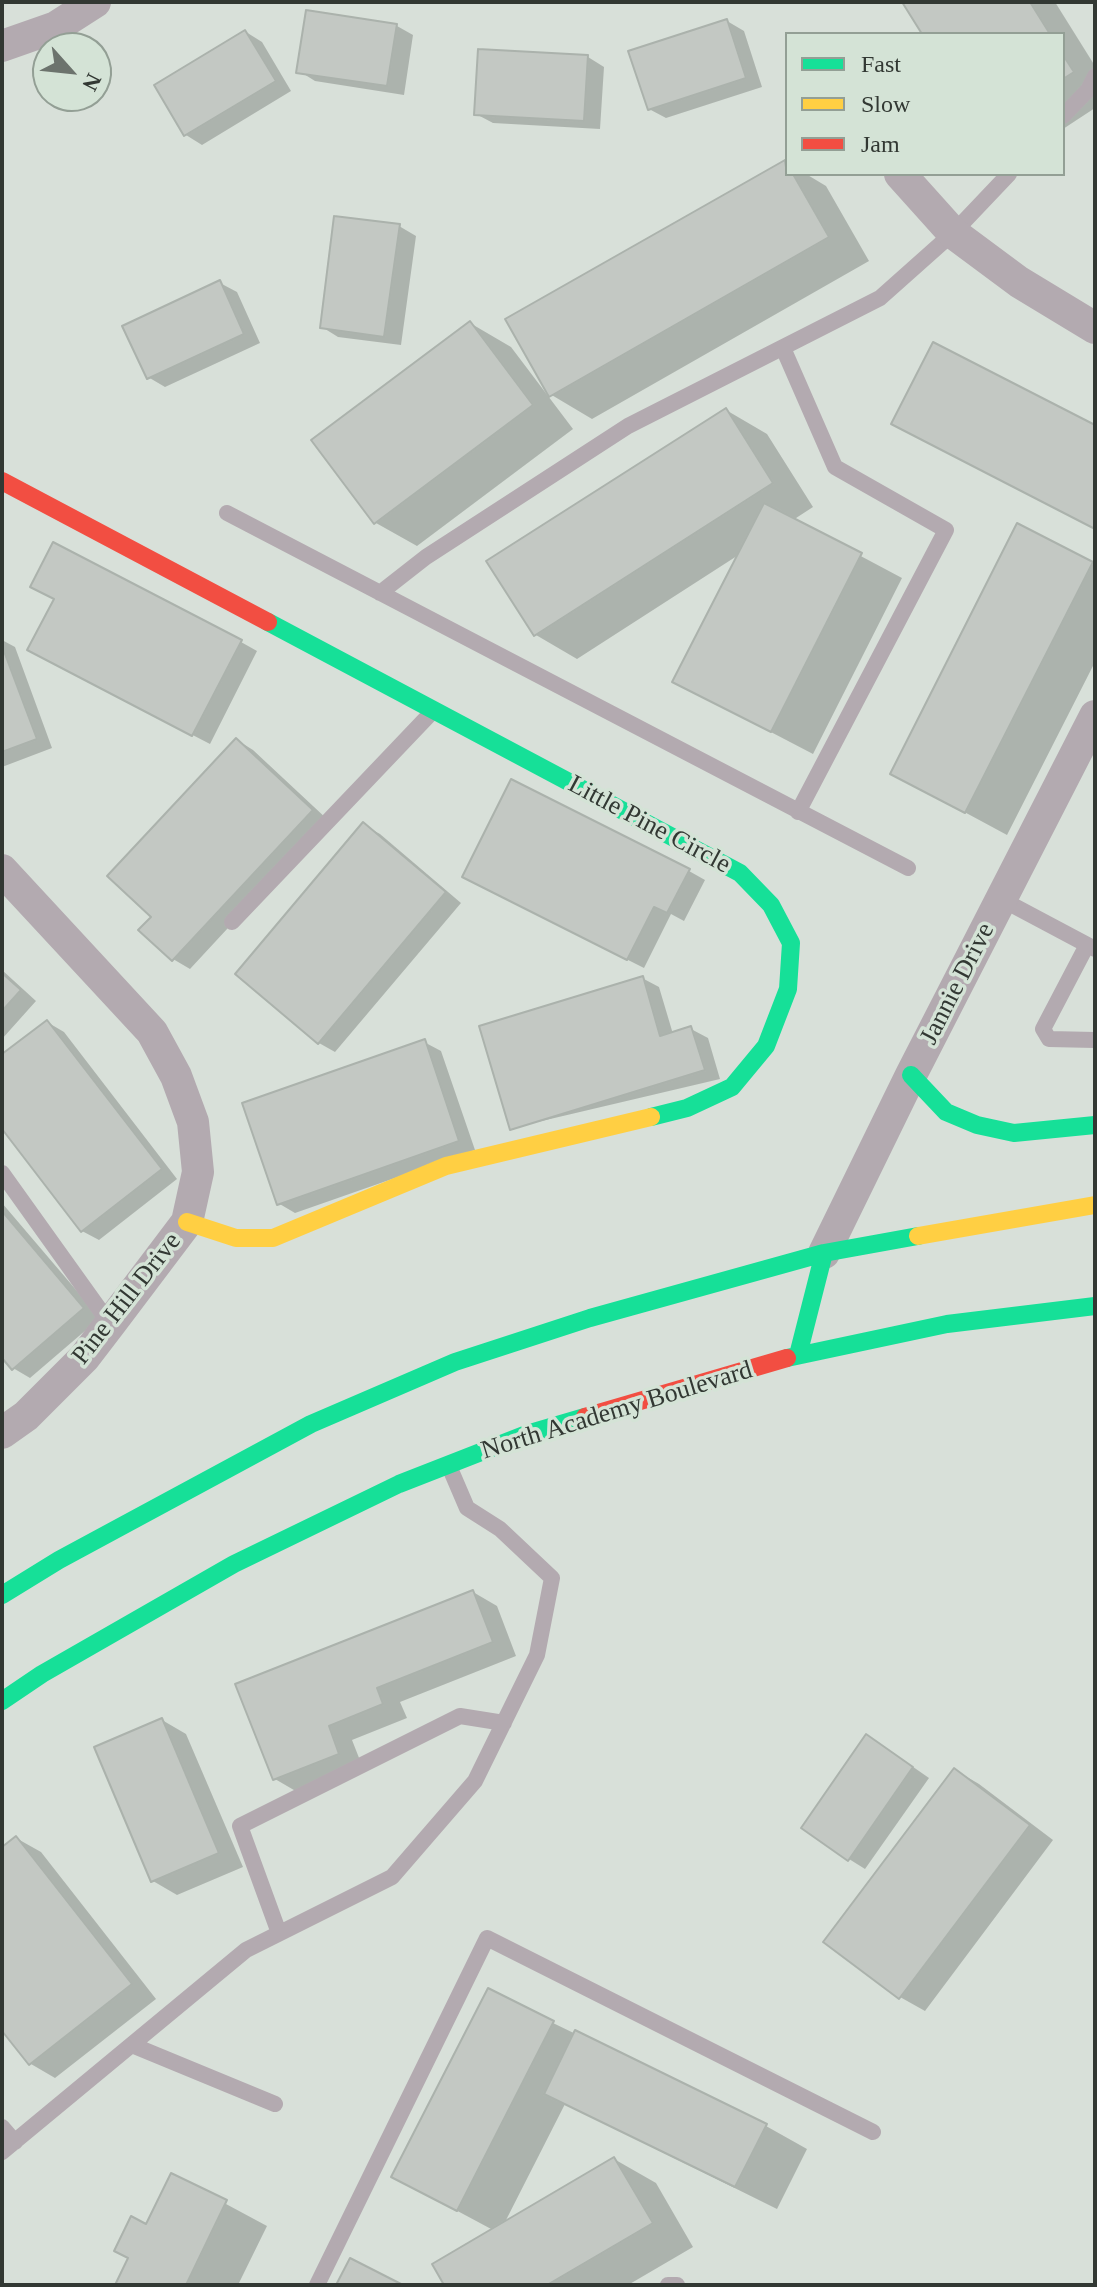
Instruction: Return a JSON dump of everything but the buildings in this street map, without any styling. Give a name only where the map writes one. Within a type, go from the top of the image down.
[{"type":"main road","name":"Little Pine Circle","points":[[2,481],[740,873],[771,905],[791,943],[788,989],[766,1046],[732,1087],[687,1108],[446,1166],[273,1238],[236,1238],[187,1222]]},
{"type":"main road","points":[[911,1075],[946,1112],[977,1125],[1014,1133],[1095,1125]]},
{"type":"main road","points":[[2,1595],[59,1560],[311,1424],[455,1362],[590,1318],[824,1253],[1095,1205]]},
{"type":"main road","points":[[798,1355],[824,1253]]},
{"type":"main road","name":"North Academy Boulevard","points":[[2,1701],[42,1674],[234,1564],[399,1484],[527,1434],[798,1355],[947,1324],[1095,1306]]},
{"type":"street","points":[[2,46],[56,27],[95,2]]},
{"type":"street","points":[[902,176],[953,233],[1019,282],[1095,328]]},
{"type":"street","name":"Jannie Drive","points":[[824,1253],[911,1075],[1095,716]]},
{"type":"street","name":"Pine Hill Drive","points":[[2,870],[152,1032],[176,1076],[193,1122],[198,1172],[187,1222],[84,1358],[26,1416],[2,1433]]},
{"type":"lane","points":[[1065,114],[1088,90],[1095,76]]},
{"type":"lane","points":[[380,593],[426,557],[628,426],[880,298],[953,233],[1007,176]]},
{"type":"lane","points":[[783,348],[835,467],[946,530],[798,812]]},
{"type":"lane","points":[[227,513],[908,868]]},
{"type":"lane","points":[[232,922],[434,710]]},
{"type":"lane","points":[[1001,899],[1091,947],[1043,1029],[1049,1039],[1095,1040]]},
{"type":"lane","points":[[2,1173],[110,1324]]},
{"type":"lane","points":[[2,2127],[8,2147],[246,1950],[392,1877],[475,1781],[537,1655],[552,1578],[500,1529],[467,1508],[448,1465]]},
{"type":"lane","points":[[279,1933],[240,1826],[460,1716],[504,1723]]},
{"type":"lane","points":[[317,2285],[487,1938],[873,2132]]},
{"type":"lane","points":[[132,2045],[275,2104]]},
{"type":"lane","points":[[668,2285],[677,2285]]},
{"type":"traffic: fast","points":[[268,622],[740,873],[771,905],[791,943],[788,989],[766,1046],[732,1087],[687,1108],[651,1117]]},
{"type":"traffic: fast","points":[[911,1075],[946,1112],[977,1125],[1014,1133],[1095,1125]]},
{"type":"traffic: fast","points":[[2,1595],[59,1560],[311,1424],[455,1362],[590,1318],[824,1253],[918,1236]]},
{"type":"traffic: fast","points":[[798,1355],[824,1253]]},
{"type":"traffic: fast","points":[[787,1358],[947,1324],[1095,1306]]},
{"type":"traffic: fast","points":[[2,1701],[42,1674],[234,1564],[399,1484],[527,1434],[585,1417]]},
{"type":"traffic: slow","points":[[187,1222],[236,1238],[273,1238],[446,1166],[651,1117]]},
{"type":"traffic: slow","points":[[918,1236],[1095,1205]]},
{"type":"traffic: jam","points":[[2,481],[268,622]]},
{"type":"traffic: jam","points":[[585,1417],[787,1358]]}]
